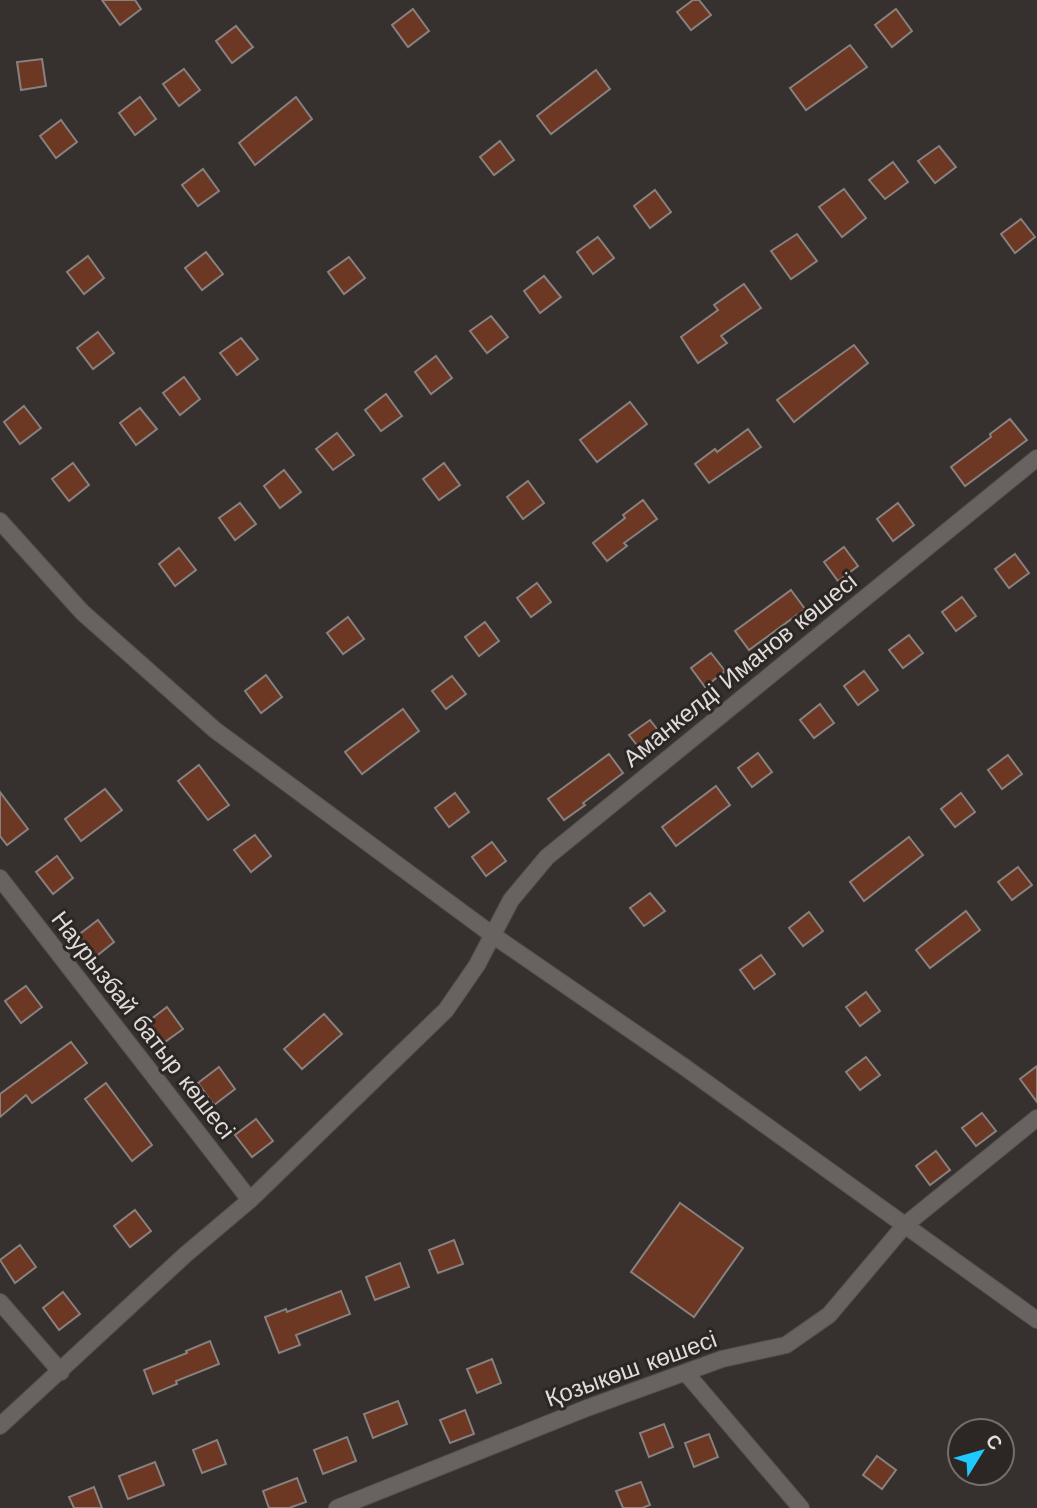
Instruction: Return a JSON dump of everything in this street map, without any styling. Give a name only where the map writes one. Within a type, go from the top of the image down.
[{"type":"street","name":"Аманкелді Иманов көшесі","points":[[0,1426],[185,1255],[250,1200],[446,1010],[494,936],[511,900],[547,858],[1037,458]]},
{"type":"street","points":[[0,520],[82,611],[215,730],[494,936],[684,1066],[1037,1320]]},
{"type":"street","name":"Наурызбай батыр көшесі","points":[[0,878],[250,1200]]},
{"type":"street","name":"Қозыкөш көшесі","points":[[337,1508],[587,1408],[722,1359],[786,1345],[828,1315],[905,1225],[1037,1118]]},
{"type":"street","points":[[0,1303],[61,1371]]},
{"type":"street","points":[[686,1373],[801,1508]]},
{"type":"building","points":[[102,0],[135,0],[141,9],[120,25]]},
{"type":"building","points":[[693,0],[699,0],[711,15],[691,30],[677,12]]},
{"type":"building","points":[[413,9],[429,31],[408,47],[392,25]]},
{"type":"building","points":[[896,9],[912,31],[892,47],[875,25]]},
{"type":"building","points":[[236,26],[253,47],[232,63],[216,41]]},
{"type":"building","points":[[850,45],[867,67],[806,110],[790,88]]},
{"type":"building","points":[[42,59],[46,86],[21,90],[17,62]]},
{"type":"building","points":[[184,69],[200,90],[179,106],[163,84]]},
{"type":"building","points":[[596,70],[610,89],[551,134],[537,116]]},
{"type":"building","points":[[140,97],[156,119],[135,135],[119,113]]},
{"type":"building","points":[[296,97],[312,119],[255,165],[239,143]]},
{"type":"building","points":[[61,120],[77,142],[56,158],[40,136]]},
{"type":"building","points":[[500,141],[514,160],[494,175],[480,157]]},
{"type":"building","points":[[939,146],[956,167],[935,183],[918,161]]},
{"type":"building","points":[[893,162],[908,182],[885,199],[869,180]]},
{"type":"building","points":[[203,169],[219,191],[198,206],[182,185]]},
{"type":"building","points":[[844,189],[866,218],[842,237],[819,207]]},
{"type":"building","points":[[655,190],[671,212],[650,228],[634,206]]},
{"type":"building","points":[[1021,219],[1035,237],[1015,253],[1001,234]]},
{"type":"building","points":[[797,234],[817,261],[791,279],[771,251]]},
{"type":"building","points":[[598,237],[614,258],[593,274],[577,252]]},
{"type":"building","points":[[206,252],[223,274],[202,290],[185,268]]},
{"type":"building","points":[[88,256],[104,278],[84,294],[67,272]]},
{"type":"building","points":[[349,257],[365,278],[344,294],[328,272]]},
{"type":"building","points":[[544,276],[561,297],[540,313],[524,291]]},
{"type":"building","points":[[744,284],[761,308],[721,336],[727,343],[698,363],[681,337],[718,310],[714,305]]},
{"type":"building","points":[[491,316],[508,337],[487,353],[470,331]]},
{"type":"building","points":[[98,332],[114,353],[93,369],[77,348]]},
{"type":"building","points":[[241,338],[258,359],[237,375],[220,353]]},
{"type":"building","points":[[854,345],[868,363],[794,422],[777,400]]},
{"type":"building","points":[[436,356],[452,378],[431,394],[415,372]]},
{"type":"building","points":[[184,377],[200,399],[180,415],[163,393]]},
{"type":"building","points":[[386,394],[402,416],[381,431],[365,410]]},
{"type":"building","points":[[630,402],[647,424],[597,462],[580,440]]},
{"type":"building","points":[[24,406],[41,428],[20,444],[4,422]]},
{"type":"building","points":[[140,408],[157,429],[136,445],[120,423]]},
{"type":"building","points":[[1010,419],[1027,440],[965,486],[951,467]]},
{"type":"building","points":[[748,429],[761,447],[709,483],[695,464],[715,449],[717,452]]},
{"type":"building","points":[[337,433],[354,455],[333,470],[316,449]]},
{"type":"building","points":[[73,463],[89,485],[69,501],[52,479]]},
{"type":"building","points":[[444,463],[460,485],[439,500],[423,479]]},
{"type":"building","points":[[284,470],[301,492],[280,508],[264,486]]},
{"type":"building","points":[[528,481],[544,503],[523,519],[507,497]]},
{"type":"building","points":[[643,500],[657,519],[624,543],[627,546],[607,561],[593,543]]},
{"type":"building","points":[[240,503],[256,524],[235,540],[219,518]]},
{"type":"building","points":[[898,503],[914,525],[893,541],[877,519]]},
{"type":"building","points":[[844,547],[858,566],[838,581],[824,562]]},
{"type":"building","points":[[179,548],[196,570],[175,586],[159,564]]},
{"type":"building","points":[[1015,554],[1029,573],[1009,588],[995,569]]},
{"type":"building","points":[[537,583],[551,602],[531,617],[517,598]]},
{"type":"building","points":[[791,590],[805,609],[749,650],[735,631]]},
{"type":"building","points":[[962,597],[976,616],[956,631],[942,612]]},
{"type":"building","points":[[348,617],[364,639],[343,654],[327,633]]},
{"type":"building","points":[[485,622],[499,641],[479,656],[465,637]]},
{"type":"building","points":[[909,635],[923,653],[903,668],[889,650]]},
{"type":"building","points":[[711,653],[725,671],[705,687],[691,668]]},
{"type":"building","points":[[864,671],[878,690],[858,705],[844,686]]},
{"type":"building","points":[[266,675],[282,697],[261,713],[245,691]]},
{"type":"building","points":[[452,676],[466,694],[446,709],[432,691]]},
{"type":"building","points":[[820,704],[834,723],[814,738],[800,720]]},
{"type":"building","points":[[403,709],[419,731],[362,774],[345,752]]},
{"type":"building","points":[[650,720],[664,738],[643,753],[629,735]]},
{"type":"building","points":[[758,753],[772,772],[752,787],[738,768]]},
{"type":"building","points":[[609,754],[623,773],[564,820],[548,799]]},
{"type":"building","points":[[1008,755],[1022,774],[1002,789],[988,770]]},
{"type":"building","points":[[199,765],[229,805],[208,820],[178,781]]},
{"type":"building","points":[[716,786],[730,805],[676,846],[662,827]]},
{"type":"building","points":[[105,789],[122,810],[81,841],[65,819]]},
{"type":"building","points":[[0,792],[28,829],[7,845],[0,836]]},
{"type":"building","points":[[455,793],[469,812],[449,827],[435,808]]},
{"type":"building","points":[[961,793],[975,812],[955,827],[941,809]]},
{"type":"building","points":[[255,835],[271,856],[251,872],[234,850]]},
{"type":"building","points":[[909,837],[923,855],[864,901],[850,882]]},
{"type":"building","points":[[492,842],[506,861],[486,876],[472,857]]},
{"type":"building","points":[[57,856],[73,878],[53,894],[36,872]]},
{"type":"building","points":[[1018,867],[1032,885],[1012,900],[998,882]]},
{"type":"building","points":[[650,893],[665,911],[644,926],[630,908]]},
{"type":"building","points":[[966,911],[980,930],[930,968],[916,950]]},
{"type":"building","points":[[809,912],[823,931],[803,946],[789,928]]},
{"type":"building","points":[[98,920],[114,942],[94,958],[77,936]]},
{"type":"building","points":[[761,955],[775,974],[754,989],[740,970]]},
{"type":"building","points":[[26,986],[42,1007],[21,1023],[5,1001]]},
{"type":"building","points":[[866,992],[880,1011],[860,1026],[846,1007]]},
{"type":"building","points":[[167,1007],[183,1029],[162,1044],[146,1023]]},
{"type":"building","points":[[324,1014],[342,1034],[302,1069],[284,1049]]},
{"type":"building","points":[[71,1042],[87,1063],[32,1103],[26,1095],[0,1117],[0,1094]]},
{"type":"building","points":[[866,1057],[880,1075],[860,1090],[846,1072]]},
{"type":"building","points":[[1037,1066],[1037,1102],[1020,1079]]},
{"type":"building","points":[[219,1067],[235,1089],[214,1105],[198,1083]]},
{"type":"building","points":[[106,1083],[152,1145],[132,1161],[85,1099]]},
{"type":"building","points":[[982,1113],[996,1131],[976,1146],[962,1128]]},
{"type":"building","points":[[256,1119],[273,1141],[252,1157],[235,1135]]},
{"type":"building","points":[[936,1151],[950,1170],[930,1185],[916,1166]]},
{"type":"building","points":[[680,1203],[743,1248],[694,1317],[631,1272]]},
{"type":"building","points":[[135,1210],[151,1231],[130,1247],[114,1226]]},
{"type":"building","points":[[454,1240],[463,1264],[438,1273],[429,1250]]},
{"type":"building","points":[[20,1245],[36,1267],[15,1283],[0,1260]]},
{"type":"building","points":[[400,1263],[409,1287],[375,1300],[366,1277]]},
{"type":"building","points":[[341,1291],[350,1314],[296,1335],[300,1345],[279,1353],[265,1317],[286,1309],[287,1312]]},
{"type":"building","points":[[63,1292],[80,1314],[59,1330],[43,1308]]},
{"type":"building","points":[[210,1341],[219,1364],[176,1381],[177,1384],[153,1394],[144,1370]]},
{"type":"building","points":[[492,1359],[501,1383],[477,1393],[467,1369]]},
{"type":"building","points":[[398,1401],[407,1424],[373,1438],[364,1414]]},
{"type":"building","points":[[465,1410],[474,1434],[450,1443],[440,1420]]},
{"type":"building","points":[[664,1424],[673,1447],[649,1457],[640,1433]]},
{"type":"building","points":[[709,1434],[718,1457],[694,1467],[685,1443]]},
{"type":"building","points":[[347,1437],[356,1461],[323,1474],[314,1450]]},
{"type":"building","points":[[217,1440],[226,1464],[202,1473],[193,1450]]},
{"type":"building","points":[[877,1456],[896,1470],[882,1489],[863,1475]]},
{"type":"building","points":[[155,1462],[164,1485],[128,1499],[119,1476]]},
{"type":"building","points":[[297,1478],[306,1502],[289,1508],[269,1508],[263,1491]]},
{"type":"building","points":[[641,1482],[650,1505],[623,1508],[616,1491]]},
{"type":"building","points":[[94,1487],[102,1508],[74,1508],[69,1497]]}]
